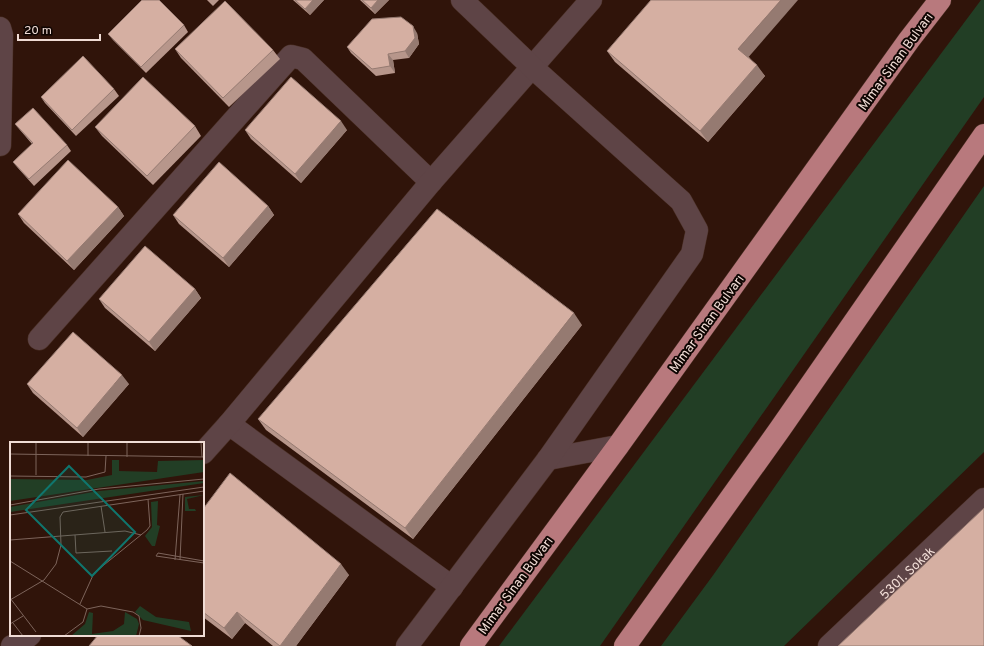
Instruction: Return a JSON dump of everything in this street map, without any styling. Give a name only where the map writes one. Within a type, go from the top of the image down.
[{"type":"highway","name":"Mimar Sinan Bulvarı","points":[[471,646],[618,446],[909,40],[940,0]]},
{"type":"highway","points":[[625,646],[780,429],[984,136]]},
{"type":"street","points":[[407,646],[548,459],[692,254],[696,230],[681,200],[533,68],[462,0]]},
{"type":"street","points":[[204,452],[431,182],[533,68],[590,0]]},
{"type":"street","points":[[0,28],[2,35],[0,145]]},
{"type":"street","points":[[39,339],[291,56],[303,59],[431,182]]},
{"type":"street","points":[[229,424],[452,587]]},
{"type":"street","points":[[548,459],[618,446]]},
{"type":"street","name":"5301. Sokak","points":[[829,646],[984,499]]},
{"type":"street","points":[[12,646],[29,636]]},
{"type":"green space","points":[[981,0],[984,0],[984,97],[600,646],[499,646]]},
{"type":"green space","points":[[984,186],[984,452],[784,646],[661,646],[714,574]]},
{"type":"building","points":[[142,0],[159,0],[184,25],[141,67],[108,34]]},
{"type":"building","points":[[295,0],[313,0],[305,9]]},
{"type":"building","points":[[362,0],[378,0],[371,8]]},
{"type":"building","points":[[651,0],[781,0],[738,49],[757,65],[700,131],[607,51]]},
{"type":"building","points":[[225,1],[273,50],[223,98],[175,49]]},
{"type":"building","points":[[401,17],[413,26],[415,38],[405,51],[388,54],[390,66],[372,69],[347,47],[372,19]]},
{"type":"building","points":[[83,56],[114,89],[72,130],[41,97]]},
{"type":"building","points":[[143,77],[195,126],[147,176],[95,127]]},
{"type":"building","points":[[291,77],[341,121],[295,174],[245,130]]},
{"type":"building","points":[[33,108],[67,145],[29,179],[13,162],[33,143],[15,124]]},
{"type":"building","points":[[68,160],[118,207],[67,261],[18,214]]},
{"type":"building","points":[[219,162],[268,206],[223,258],[173,215]]},
{"type":"building","points":[[437,209],[574,313],[405,528],[258,419]]},
{"type":"building","points":[[145,246],[195,289],[149,342],[99,299]]},
{"type":"building","points":[[73,332],[122,375],[77,428],[27,384]]},
{"type":"building","points":[[230,473],[341,564],[280,646],[237,612],[224,628],[204,613],[204,508]]},
{"type":"building","points":[[984,508],[984,646],[838,646]]},
{"type":"building","points":[[97,636],[178,636],[192,646],[89,646]]}]
